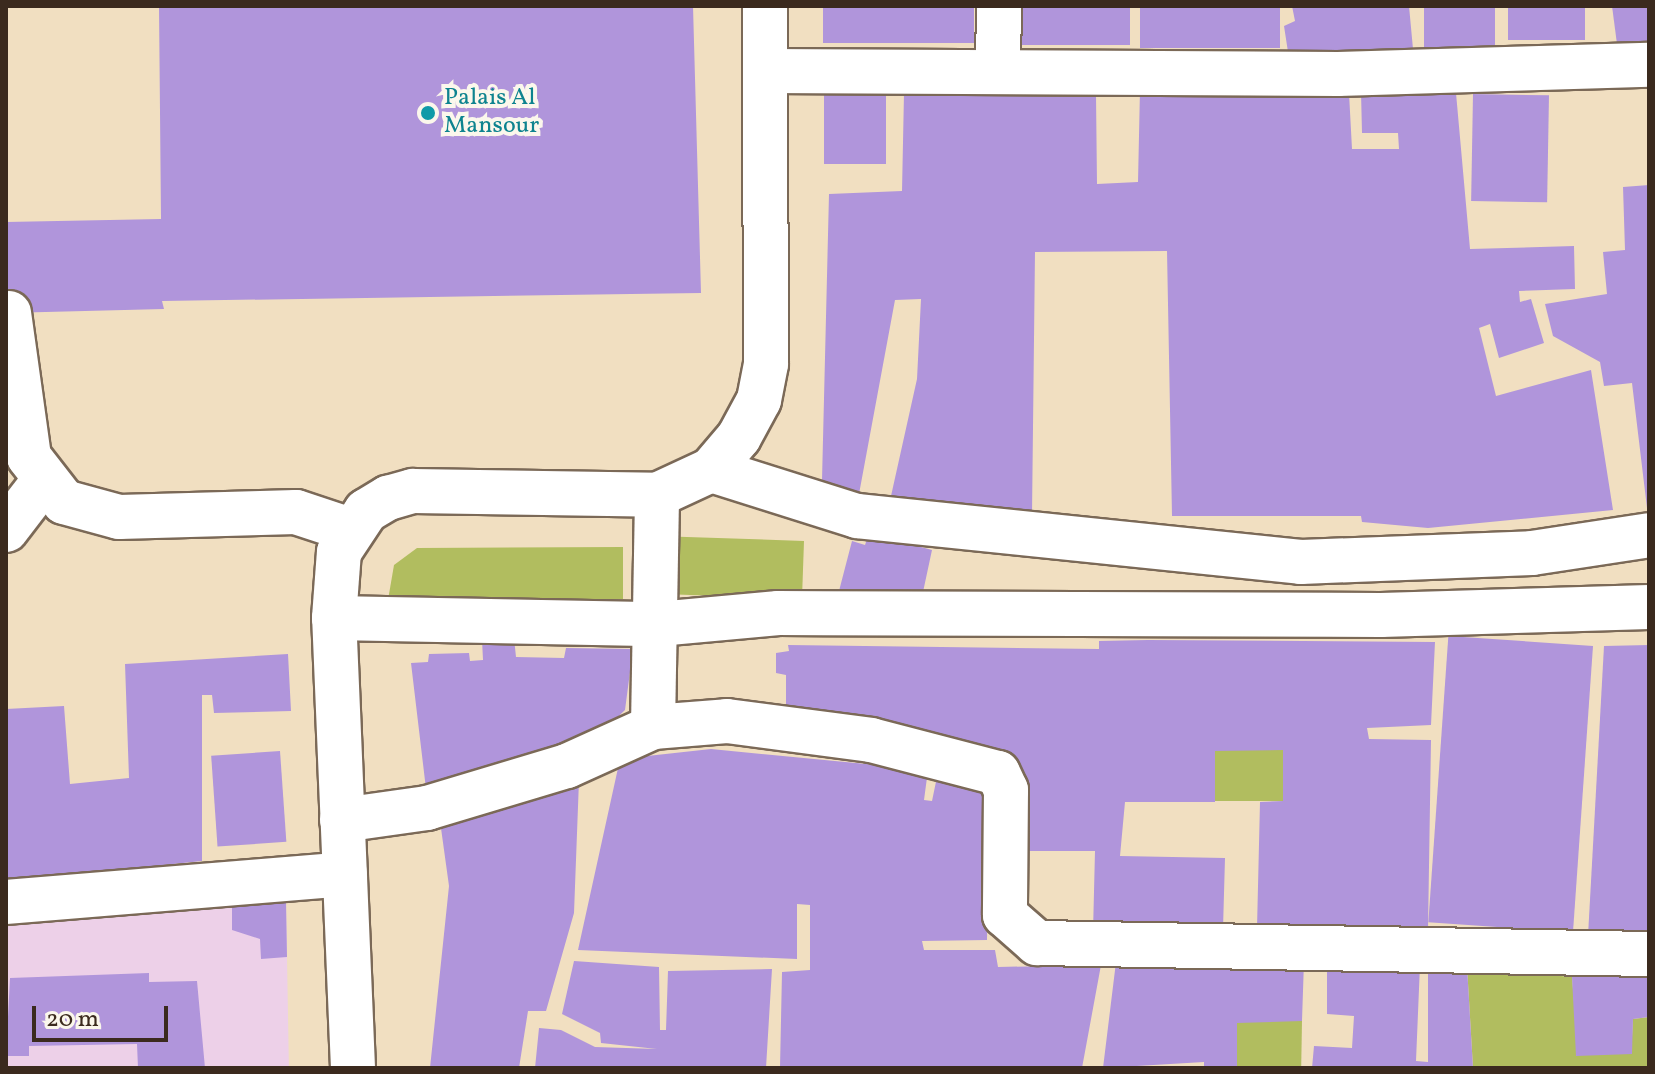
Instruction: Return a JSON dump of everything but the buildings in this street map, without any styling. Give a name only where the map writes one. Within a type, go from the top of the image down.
[{"type":"street","points":[[353,1068],[334,618],[339,552],[350,530],[366,511],[413,491],[657,495],[711,470],[759,400],[766,364],[765,6]]},
{"type":"street","points":[[998,67],[999,6]]},
{"type":"street","points":[[767,71],[998,67],[1338,74],[1649,65]]},
{"type":"street","points":[[9,313],[15,430],[43,482],[90,513],[296,512],[350,530]]},
{"type":"street","points":[[711,470],[857,516],[1301,562],[1532,553],[1649,535]]},
{"type":"street","points":[[6,530],[43,482]]},
{"type":"street","points":[[653,727],[658,624],[657,495]]},
{"type":"street","points":[[334,618],[658,624],[778,613],[1381,615],[1649,607]]},
{"type":"street","points":[[342,820],[427,808],[553,771],[653,727],[727,721],[871,740],[998,773],[1006,790],[1005,915],[1037,943],[1649,954]]},
{"type":"street","points":[[6,902],[345,874]]},
{"type":"shaded area","points":[[286,901],[289,1068],[8,1068],[6,906]]},
{"type":"green space","points":[[679,537],[804,541],[802,599],[677,595]]},
{"type":"green space","points":[[623,547],[623,599],[388,600],[394,565],[417,548]]},
{"type":"green space","points":[[1215,750],[1283,750],[1283,801],[1215,801]]},
{"type":"green space","points":[[1467,966],[1559,967],[1561,976],[1572,977],[1576,1026],[1631,1054],[1633,1019],[1649,1017],[1649,1068],[1473,1068]]},
{"type":"green space","points":[[1237,1020],[1302,1021],[1301,1068],[1236,1067]]},
{"type":"place","name":"Palais Al Mansour","points":[[428,113]]}]
